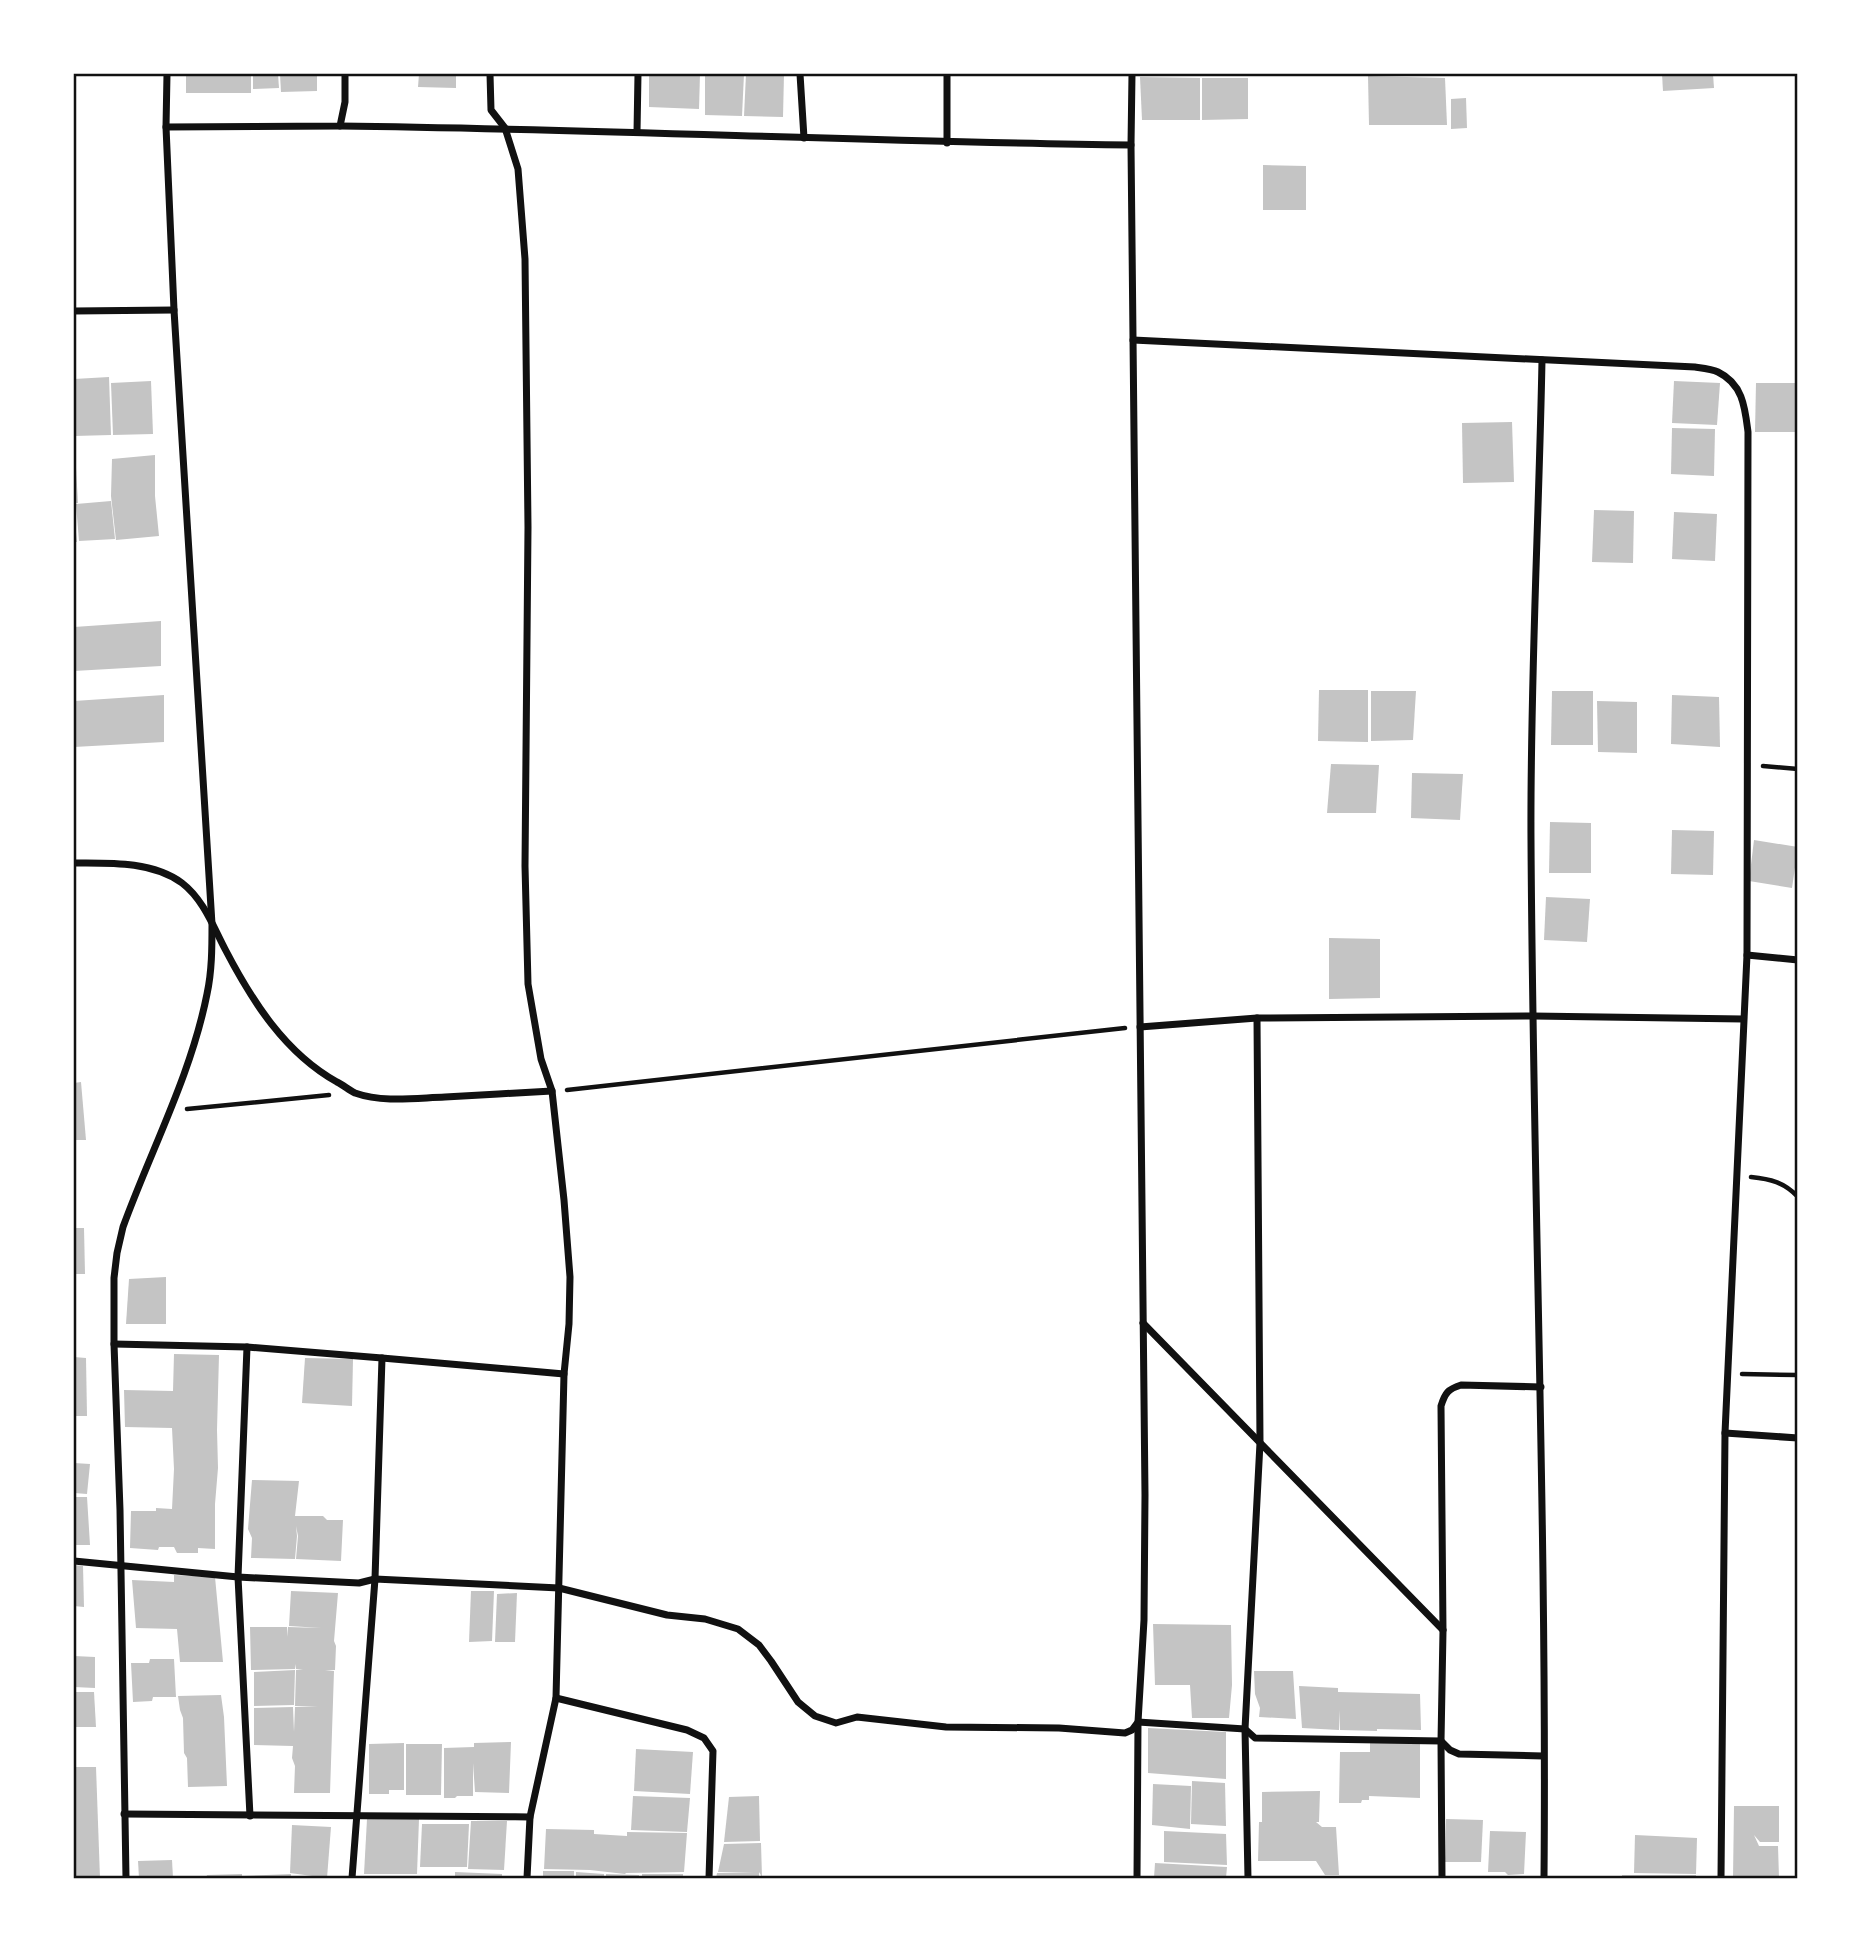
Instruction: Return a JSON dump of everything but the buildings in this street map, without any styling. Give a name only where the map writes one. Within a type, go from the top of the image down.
[{"type":"street","points":[[126,1878],[114,1278],[123,1227],[195,1044],[208,991],[212,924],[174,310],[166,127],[167,74]]},
{"type":"street","points":[[340,126],[345,102],[345,74]]},
{"type":"street","points":[[490,74],[491,110],[505,128],[518,169],[525,259],[528,527],[525,866],[528,984],[541,1059],[552,1091],[570,1277],[564,1374],[556,1698],[530,1818],[527,1878]]},
{"type":"street","points":[[637,132],[638,74]]},
{"type":"street","points":[[800,74],[804,138]]},
{"type":"street","points":[[947,74],[947,143]]},
{"type":"street","points":[[1132,74],[1144,1620],[1138,1723],[1137,1878]]},
{"type":"street","points":[[166,127],[505,128],[947,143],[1131,145]]},
{"type":"street","points":[[74,310],[174,310]]},
{"type":"street","points":[[1133,340],[1695,367],[1717,371],[1733,383],[1744,402],[1748,432],[1747,955],[1725,1433],[1721,1878]]},
{"type":"street","points":[[1542,360],[1532,720],[1544,1878]]},
{"type":"street","points":[[74,863],[139,866],[163,873],[181,883],[204,908],[252,996],[280,1035],[303,1059],[355,1093],[399,1100],[552,1091]]},
{"type":"street","points":[[1747,955],[1797,960]]},
{"type":"street","points":[[1140,1027],[1257,1018],[1533,1016],[1743,1019]]},
{"type":"street","points":[[1248,1878],[1245,1729],[1259,1443],[1257,1018]]},
{"type":"street","points":[[1143,1322],[1443,1631]]},
{"type":"street","points":[[114,1344],[247,1347],[564,1374]]},
{"type":"street","points":[[247,1347],[238,1577],[250,1816]]},
{"type":"street","points":[[352,1878],[375,1579],[382,1358]]},
{"type":"street","points":[[1442,1878],[1440,1417],[1444,1395],[1450,1389],[1461,1385],[1541,1387]]},
{"type":"street","points":[[1725,1433],[1797,1438]]},
{"type":"street","points":[[74,1561],[238,1577],[359,1583],[375,1579],[559,1588],[667,1615],[705,1619],[738,1629],[759,1644],[798,1702],[815,1716],[836,1723],[857,1717],[946,1727],[1059,1728],[1125,1733],[1138,1723]]},
{"type":"street","points":[[556,1698],[687,1730],[704,1738],[713,1751],[709,1878]]},
{"type":"street","points":[[1138,1723],[1245,1729],[1255,1738],[1441,1741],[1459,1754],[1543,1756]]},
{"type":"street","points":[[124,1814],[357,1814],[530,1818]]},
{"type":"path","points":[[1747,765],[1797,769]]},
{"type":"path","points":[[552,1091],[1140,1027]]},
{"type":"path","points":[[169,1111],[355,1093]]},
{"type":"path","points":[[1736,1175],[1770,1179],[1786,1185],[1797,1197]]},
{"type":"path","points":[[1727,1374],[1797,1375]]}]
